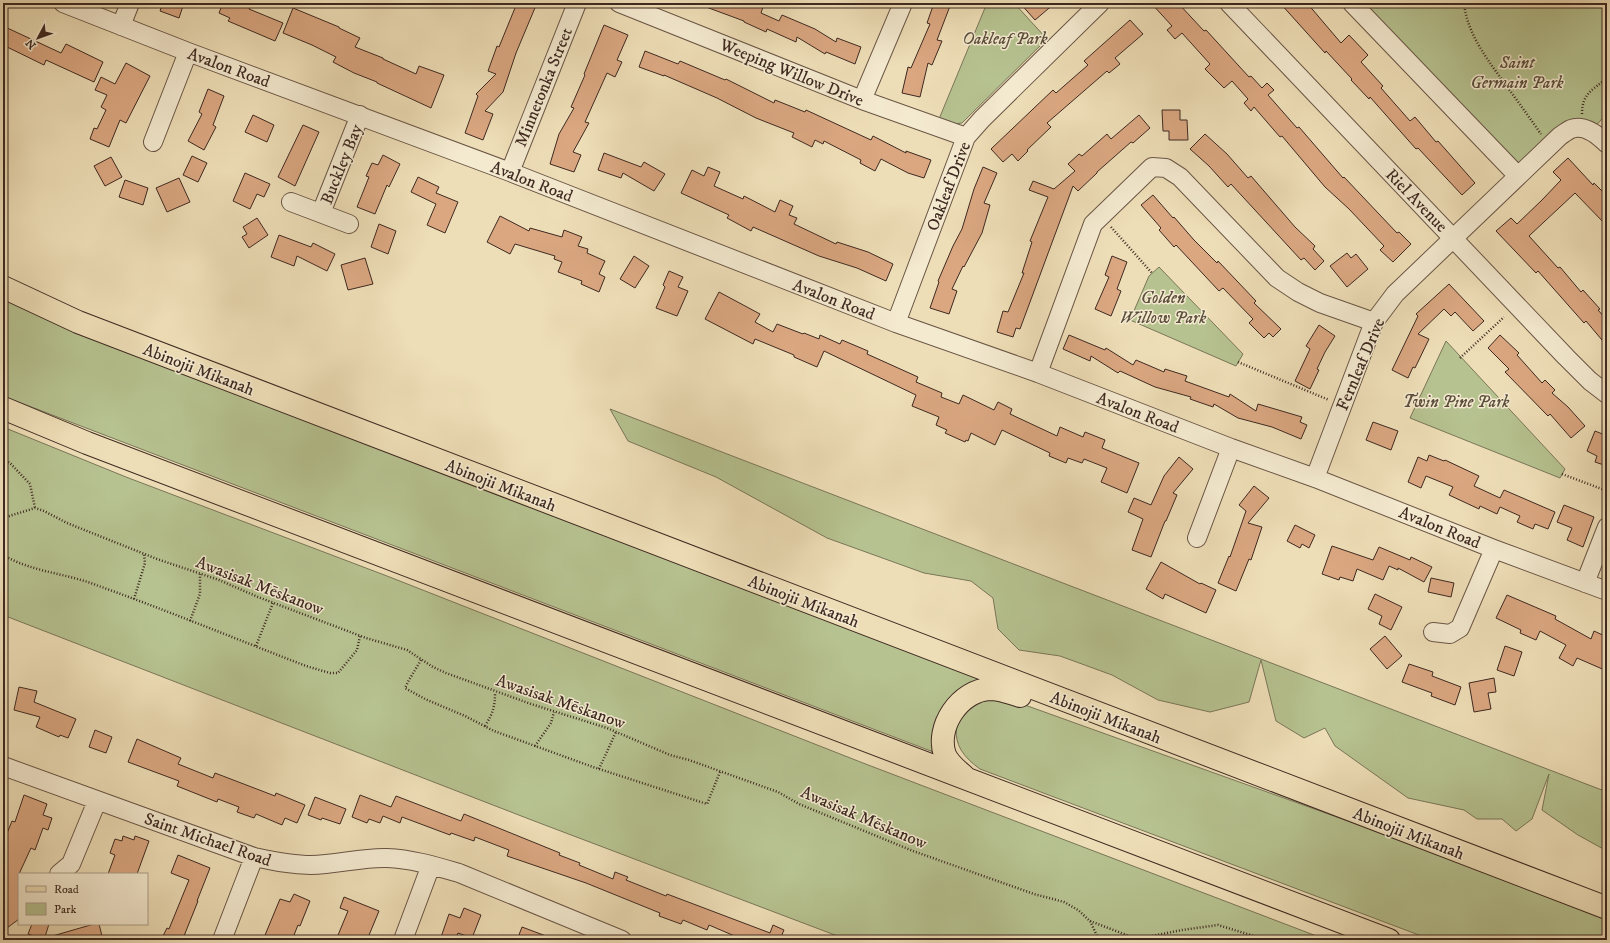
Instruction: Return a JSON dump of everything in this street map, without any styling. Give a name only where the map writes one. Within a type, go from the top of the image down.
[{"type":"main road","name":"Abinojii Mikanah","points":[[3,287],[85,325],[1198,753],[1607,908]]},
{"type":"main road","points":[[3,408],[87,443],[1389,940]]},
{"type":"main road","points":[[970,780],[953,767],[946,756],[944,734],[946,725],[952,713],[959,704],[974,693],[989,689],[1022,696],[1114,730],[1198,753]]},
{"type":"street","name":"Avalon Road","points":[[63,3],[188,52],[510,172],[896,323],[1038,373],[1231,448],[1315,478],[1494,549],[1607,591]]},
{"type":"street","points":[[121,26],[130,3]]},
{"type":"street","name":"Minnetonka Street","points":[[510,172],[577,3]]},
{"type":"street","name":"Weeping Willow Drive","points":[[618,3],[862,100],[966,137]]},
{"type":"street","points":[[862,100],[903,3]]},
{"type":"street","name":"Oakleaf Drive","points":[[896,323],[966,137],[988,113],[1100,3]]},
{"type":"street","name":"Riel Avenue","points":[[1229,3],[1590,381],[1607,394]]},
{"type":"street","points":[[1352,3],[1518,176]]},
{"type":"street","points":[[153,142],[188,52]]},
{"type":"street","name":"Buckley Bay","points":[[321,213],[360,115]]},
{"type":"street","name":"Fernleaf Drive","points":[[1315,478],[1374,322],[1395,294],[1560,136],[1571,129],[1582,129]]},
{"type":"street","points":[[1582,129],[1590,131],[1600,137],[1607,144]]},
{"type":"street","points":[[1038,373],[1093,224],[1152,167],[1166,168],[1180,177],[1277,278],[1298,292],[1320,303],[1374,322]]},
{"type":"street","name":"Buckley Bay","points":[[291,202],[349,224]]},
{"type":"street","points":[[1197,538],[1231,448]]},
{"type":"street","points":[[1585,583],[1607,527]]},
{"type":"street","points":[[1433,632],[1450,634],[1460,628],[1494,549]]},
{"type":"street","name":"Saint Michael Road","points":[[3,766],[254,857],[294,865],[325,864],[386,858],[431,865],[459,873],[586,933],[622,940]]},
{"type":"street","points":[[68,871],[98,801]]},
{"type":"street","points":[[222,940],[254,857]]},
{"type":"street","points":[[403,940],[431,865]]},
{"type":"path","points":[[1464,3],[1464,12],[1474,36],[1485,56],[1550,146]]},
{"type":"path","points":[[1582,129],[1582,106],[1586,94],[1607,78]]},
{"type":"path","points":[[1101,216],[1152,273]]},
{"type":"path","points":[[1460,358],[1504,317]]},
{"type":"path","points":[[1238,362],[1342,406]]},
{"type":"path","points":[[3,459],[10,463],[30,484],[35,508],[3,518]]},
{"type":"path","points":[[1562,474],[1607,491]]},
{"type":"path","name":"Awasisak Mēskanow","points":[[35,508],[67,523],[144,554],[219,580],[360,636],[407,650],[446,673],[495,692],[554,712],[584,720],[670,755],[778,792],[799,804],[913,851],[1034,894],[1064,902],[1078,910],[1090,921],[1099,940]]},
{"type":"path","points":[[134,599],[145,563],[144,554]]},
{"type":"path","points":[[3,555],[17,563],[31,568],[94,584],[306,666],[330,673],[338,673],[357,650],[360,636]]},
{"type":"path","points":[[190,621],[200,594],[200,574]]},
{"type":"path","points":[[256,646],[273,602]]},
{"type":"path","points":[[422,660],[405,688],[425,699],[485,726],[535,746],[599,769],[707,804],[720,772]]},
{"type":"path","points":[[485,726],[492,716],[495,705],[495,692]]},
{"type":"path","points":[[535,746],[551,723],[554,712]]},
{"type":"path","points":[[599,769],[616,732]]},
{"type":"path","points":[[1090,921],[1137,939],[1182,930],[1218,925],[1267,940]]},
{"type":"green space","name":"Oakleaf Park","points":[[987,3],[1014,3],[1047,39],[962,123],[953,124],[939,119]]},
{"type":"green space","name":"Saint Germain Park","points":[[1354,3],[1607,3],[1607,113],[1595,127],[1574,121],[1518,167]]},
{"type":"green space","name":"Golden Willow Park","points":[[1159,267],[1243,354],[1236,366],[1130,320],[1149,276]]},
{"type":"green space","points":[[3,295],[986,677],[936,753],[3,396]]},
{"type":"green space","name":"Twin Pine Park","points":[[1446,341],[1565,469],[1560,478],[1410,418]]},
{"type":"green space","points":[[610,409],[1607,792],[1607,851],[1578,835],[1542,810],[1549,774],[1532,819],[1516,831],[1502,819],[1477,819],[1464,810],[1408,798],[1335,746],[1325,728],[1304,738],[1276,721],[1261,660],[1249,702],[1210,712],[1158,700],[1112,675],[1060,656],[1019,650],[998,629],[993,598],[971,581],[924,573],[827,538],[716,477],[628,441]]},
{"type":"green space","points":[[3,427],[126,477],[387,576],[863,763],[1327,940],[848,940],[529,819],[3,615]]},
{"type":"green space","points":[[997,695],[1529,886],[1607,916],[1607,940],[1432,940],[980,769],[965,756],[961,750],[957,740],[956,730],[959,721],[970,707]]},
{"type":"building","points":[[163,3],[184,3],[179,18],[160,11]]},
{"type":"building","points":[[223,3],[252,3],[249,9],[283,23],[275,41],[228,21],[230,18],[219,13]]},
{"type":"building","points":[[517,3],[537,3],[516,53],[503,92],[485,111],[493,114],[483,140],[465,133],[478,96],[476,94],[496,74],[488,71],[497,46],[499,47]]},
{"type":"building","points":[[698,3],[754,3],[763,7],[761,13],[779,21],[782,15],[815,29],[836,42],[837,38],[861,47],[855,64],[826,52],[825,54],[797,37],[796,42],[767,29],[766,32],[744,21]]},
{"type":"building","points":[[934,3],[942,3],[950,6],[937,40],[942,41],[932,65],[928,63],[920,97],[902,93],[908,67],[911,68],[930,24],[927,23]]},
{"type":"building","points":[[1020,3],[1055,3],[1035,20]]},
{"type":"building","points":[[1151,3],[1178,3],[1204,31],[1206,30],[1249,77],[1251,76],[1262,88],[1267,83],[1274,90],[1268,95],[1297,128],[1299,127],[1343,178],[1344,177],[1397,233],[1399,232],[1411,244],[1393,262],[1380,250],[1384,246],[1349,209],[1325,187],[1282,136],[1280,137],[1254,107],[1251,111],[1244,103],[1248,99],[1232,81],[1224,88],[1205,69],[1210,64],[1182,33],[1175,39],[1167,30],[1172,26]]},
{"type":"building","points":[[1280,3],[1307,3],[1341,43],[1349,35],[1368,55],[1361,62],[1383,86],[1381,88],[1410,121],[1415,117],[1436,142],[1438,141],[1475,183],[1462,195],[1418,148],[1416,149],[1370,97],[1369,99],[1326,51],[1325,53]]},
{"type":"building","points":[[293,8],[339,27],[360,38],[355,47],[383,58],[416,74],[419,66],[444,75],[431,108],[377,82],[354,73],[333,62],[336,57],[283,33]]},
{"type":"building","points":[[1130,20],[1143,34],[1115,58],[1120,64],[1109,73],[1107,71],[1047,123],[1051,127],[1027,150],[1028,151],[1018,161],[1012,154],[1003,162],[991,149],[1053,90],[1056,93],[1088,65],[1084,61]]},
{"type":"building","points":[[604,25],[628,35],[617,60],[622,62],[615,77],[607,73],[585,122],[589,123],[573,152],[581,155],[574,172],[550,164],[559,134],[574,108],[571,107]]},
{"type":"building","points":[[3,26],[61,53],[66,44],[103,62],[94,82],[46,60],[44,65],[3,45]]},
{"type":"building","points":[[645,51],[678,64],[680,61],[725,80],[726,79],[774,103],[775,100],[805,112],[806,110],[871,140],[873,136],[906,153],[906,151],[931,160],[924,178],[908,173],[881,159],[875,171],[860,163],[861,160],[824,141],[823,144],[815,140],[812,147],[792,137],[794,133],[756,118],[717,98],[664,75],[639,67]]},
{"type":"building","points":[[126,63],[150,76],[126,123],[120,120],[109,147],[90,139],[94,128],[97,129],[106,110],[101,107],[107,95],[95,90],[101,77],[115,84]]},
{"type":"building","points":[[208,89],[224,96],[213,125],[216,127],[204,150],[188,141],[202,114],[199,112]]},
{"type":"building","points":[[1162,110],[1180,110],[1180,120],[1187,120],[1188,140],[1169,140],[1169,131],[1163,131]]},
{"type":"building","points":[[253,115],[274,125],[267,142],[245,132]]},
{"type":"building","points":[[1139,115],[1150,128],[1133,143],[1131,142],[1078,191],[1073,186],[1020,329],[1016,328],[1013,337],[997,332],[1003,311],[1008,312],[1024,273],[1022,273],[1032,242],[1030,241],[1048,197],[1029,190],[1033,181],[1054,189],[1075,171],[1068,164],[1079,154],[1082,156],[1107,134],[1111,139]]},
{"type":"building","points":[[303,125],[319,132],[295,186],[278,177]]},
{"type":"building","points":[[1205,134],[1227,154],[1248,178],[1251,176],[1295,227],[1315,246],[1313,249],[1324,261],[1315,270],[1304,258],[1301,260],[1231,184],[1228,187],[1209,166],[1190,149]]},
{"type":"building","points":[[604,153],[641,167],[644,162],[665,174],[654,191],[623,173],[621,178],[598,170]]},
{"type":"building","points":[[383,155],[400,164],[389,187],[387,185],[375,214],[357,207],[369,177],[366,176],[372,163],[378,165]]},
{"type":"building","points":[[192,156],[207,163],[198,182],[183,175]]},
{"type":"building","points":[[111,157],[122,177],[105,186],[94,166]]},
{"type":"building","points":[[1568,158],[1593,185],[1594,183],[1607,196],[1607,226],[1575,193],[1529,236],[1558,268],[1560,267],[1581,292],[1583,290],[1600,309],[1598,310],[1607,320],[1607,346],[1586,321],[1584,323],[1538,271],[1536,273],[1496,231],[1511,218],[1517,224],[1542,200],[1561,180],[1553,172]]},
{"type":"building","points":[[708,167],[720,172],[714,186],[743,199],[744,196],[775,212],[780,200],[793,206],[789,215],[797,218],[794,224],[836,244],[837,242],[868,252],[893,264],[886,281],[857,268],[819,256],[753,227],[751,231],[727,218],[729,215],[681,193],[692,170],[704,176]]},
{"type":"building","points":[[983,167],[997,173],[984,203],[990,205],[982,233],[952,289],[957,291],[949,314],[930,308],[939,282],[938,281],[962,229],[974,189]]},
{"type":"building","points":[[245,173],[270,184],[264,197],[257,194],[250,209],[233,201]]},
{"type":"building","points":[[418,177],[439,187],[436,193],[458,202],[445,233],[427,225],[436,204],[411,192]]},
{"type":"building","points":[[179,178],[190,202],[167,212],[156,188]]},
{"type":"building","points":[[125,180],[148,188],[143,205],[119,197]]},
{"type":"building","points":[[1153,195],[1194,240],[1217,263],[1218,261],[1256,301],[1254,303],[1281,329],[1273,337],[1269,333],[1264,338],[1249,323],[1253,319],[1223,288],[1219,291],[1176,245],[1174,247],[1159,230],[1161,228],[1141,205]]},
{"type":"building","points":[[500,216],[529,231],[530,228],[562,237],[564,230],[582,237],[578,246],[588,249],[587,253],[605,261],[599,274],[605,277],[599,292],[581,284],[582,281],[558,272],[562,262],[554,259],[555,256],[515,244],[510,254],[487,242]]},
{"type":"building","points":[[257,218],[268,235],[249,248],[242,237],[247,234],[243,227]]},
{"type":"building","points":[[379,224],[396,231],[388,254],[371,247]]},
{"type":"building","points":[[279,235],[311,247],[313,243],[335,254],[327,271],[297,256],[294,266],[271,257]]},
{"type":"building","points":[[1347,253],[1351,258],[1356,254],[1368,269],[1347,287],[1330,266]]},
{"type":"building","points":[[634,256],[649,266],[635,288],[620,279]]},
{"type":"building","points":[[1112,256],[1127,262],[1117,289],[1121,291],[1111,316],[1095,309],[1109,277],[1105,275]]},
{"type":"building","points":[[365,258],[373,284],[348,290],[341,265]]},
{"type":"building","points":[[669,271],[683,277],[678,287],[688,291],[677,316],[656,308],[665,287],[663,285]]},
{"type":"building","points":[[1449,284],[1484,321],[1473,331],[1455,312],[1451,316],[1444,309],[1418,334],[1429,339],[1415,368],[1413,367],[1408,378],[1392,370],[1418,316],[1416,314]]},
{"type":"building","points":[[719,292],[760,314],[755,322],[773,332],[777,324],[819,339],[820,335],[840,344],[842,340],[868,351],[867,354],[918,377],[916,382],[942,393],[941,397],[959,404],[963,395],[994,410],[998,402],[1012,409],[1010,414],[1057,436],[1060,427],[1083,437],[1085,432],[1105,440],[1102,448],[1139,463],[1127,493],[1101,482],[1107,468],[1084,459],[1082,463],[1068,458],[1066,463],[1049,456],[1050,453],[1002,430],[995,445],[971,433],[968,441],[966,440],[965,442],[945,433],[947,430],[936,425],[939,417],[912,406],[916,395],[824,351],[817,367],[794,357],[794,355],[755,339],[753,344],[705,319]]},
{"type":"building","points":[[1319,325],[1335,336],[1325,352],[1317,369],[1319,370],[1310,389],[1295,381],[1310,349],[1306,346]]},
{"type":"building","points":[[1069,335],[1105,350],[1106,348],[1133,365],[1136,360],[1164,372],[1165,369],[1187,376],[1185,381],[1229,397],[1230,394],[1256,411],[1258,404],[1302,417],[1300,422],[1307,425],[1301,439],[1272,427],[1238,418],[1214,404],[1213,407],[1190,399],[1191,397],[1155,387],[1120,371],[1118,373],[1091,356],[1090,361],[1063,349]]},
{"type":"building","points":[[1500,335],[1519,353],[1517,355],[1542,383],[1545,380],[1555,390],[1552,393],[1568,407],[1585,426],[1571,438],[1550,414],[1548,416],[1505,372],[1509,369],[1488,348]]},
{"type":"building","points":[[1373,422],[1398,431],[1391,450],[1366,440]]},
{"type":"building","points":[[1595,431],[1605,435],[1607,433],[1607,466],[1595,462],[1597,456],[1587,451]]},
{"type":"building","points":[[1429,455],[1444,461],[1445,460],[1479,476],[1474,486],[1500,498],[1504,490],[1555,512],[1548,529],[1535,524],[1533,529],[1517,522],[1520,516],[1500,507],[1497,514],[1480,506],[1479,509],[1449,495],[1453,487],[1426,476],[1421,488],[1408,482],[1418,457],[1427,461]]},
{"type":"building","points":[[1179,457],[1193,469],[1173,493],[1177,495],[1151,557],[1132,550],[1143,519],[1128,512],[1134,498],[1151,505],[1164,476]]},
{"type":"building","points":[[1254,486],[1269,498],[1248,523],[1262,527],[1251,560],[1249,559],[1236,591],[1218,583],[1229,556],[1230,557],[1246,511],[1239,505]]},
{"type":"building","points":[[1564,505],[1594,517],[1583,547],[1567,540],[1572,528],[1557,522]]},
{"type":"building","points":[[1295,525],[1315,535],[1309,548],[1302,544],[1300,548],[1287,541]]},
{"type":"building","points":[[1332,546],[1373,560],[1379,547],[1410,560],[1411,557],[1432,567],[1424,582],[1398,568],[1398,570],[1389,566],[1383,580],[1357,569],[1353,581],[1340,577],[1339,580],[1322,574]]},
{"type":"building","points":[[1161,562],[1200,584],[1201,583],[1216,590],[1206,613],[1165,594],[1163,599],[1146,589]]},
{"type":"building","points":[[1431,578],[1454,583],[1451,597],[1428,592]]},
{"type":"building","points":[[1375,594],[1402,607],[1391,630],[1379,624],[1382,616],[1368,609]]},
{"type":"building","points":[[1507,595],[1556,616],[1555,619],[1591,639],[1594,631],[1607,637],[1607,671],[1577,658],[1573,666],[1559,658],[1566,645],[1540,631],[1536,640],[1520,633],[1521,630],[1496,618]]},
{"type":"building","points":[[1385,636],[1402,656],[1387,669],[1370,649]]},
{"type":"building","points":[[1505,646],[1522,652],[1514,676],[1497,670]]},
{"type":"building","points":[[1409,664],[1433,672],[1432,676],[1461,687],[1455,705],[1431,696],[1432,693],[1402,682]]},
{"type":"building","points":[[1494,678],[1496,692],[1488,693],[1491,709],[1474,712],[1469,683]]},
{"type":"building","points":[[19,687],[37,691],[34,702],[76,719],[68,738],[60,735],[59,737],[36,727],[40,717],[14,710]]},
{"type":"building","points":[[95,730],[112,737],[106,753],[89,747]]},
{"type":"building","points":[[137,739],[181,758],[178,764],[213,778],[215,773],[275,796],[276,793],[305,805],[297,823],[285,818],[282,825],[256,814],[254,818],[237,812],[239,807],[218,799],[217,802],[177,786],[179,781],[128,762]]},
{"type":"building","points":[[24,795],[47,804],[43,815],[52,818],[48,830],[43,828],[35,850],[31,848],[19,873],[18,873],[18,920],[3,931],[3,843],[12,821],[15,822]]},
{"type":"building","points":[[360,795],[391,807],[396,796],[461,821],[464,814],[560,853],[559,855],[580,863],[579,865],[613,879],[615,872],[628,877],[626,880],[666,896],[667,894],[770,933],[773,925],[784,930],[781,937],[786,940],[744,940],[709,925],[707,930],[683,920],[681,924],[659,916],[660,913],[586,883],[507,856],[509,850],[475,837],[474,841],[451,833],[450,835],[402,817],[400,823],[383,816],[380,823],[369,819],[367,823],[352,817]]},
{"type":"building","points":[[315,797],[346,809],[340,824],[322,818],[321,820],[308,815]]},
{"type":"building","points":[[123,836],[134,840],[135,836],[149,841],[137,873],[108,873],[115,855],[110,853],[115,839],[122,841]]},
{"type":"building","points":[[178,855],[210,868],[184,936],[194,940],[161,940],[167,928],[169,929],[189,880],[171,873]]},
{"type":"building","points":[[294,894],[310,901],[300,926],[298,925],[292,940],[263,940],[280,899],[290,902]]},
{"type":"building","points":[[344,897],[379,911],[367,940],[336,940],[348,911],[340,908]]},
{"type":"building","points":[[464,908],[481,915],[472,938],[458,933],[455,940],[440,940],[449,914],[460,918]]},
{"type":"building","points":[[32,925],[49,925],[44,940],[32,940],[34,936],[28,934]]},
{"type":"building","points":[[91,925],[99,925],[103,940],[49,940],[49,937]]},
{"type":"building","points":[[522,927],[554,939],[517,940]]}]
